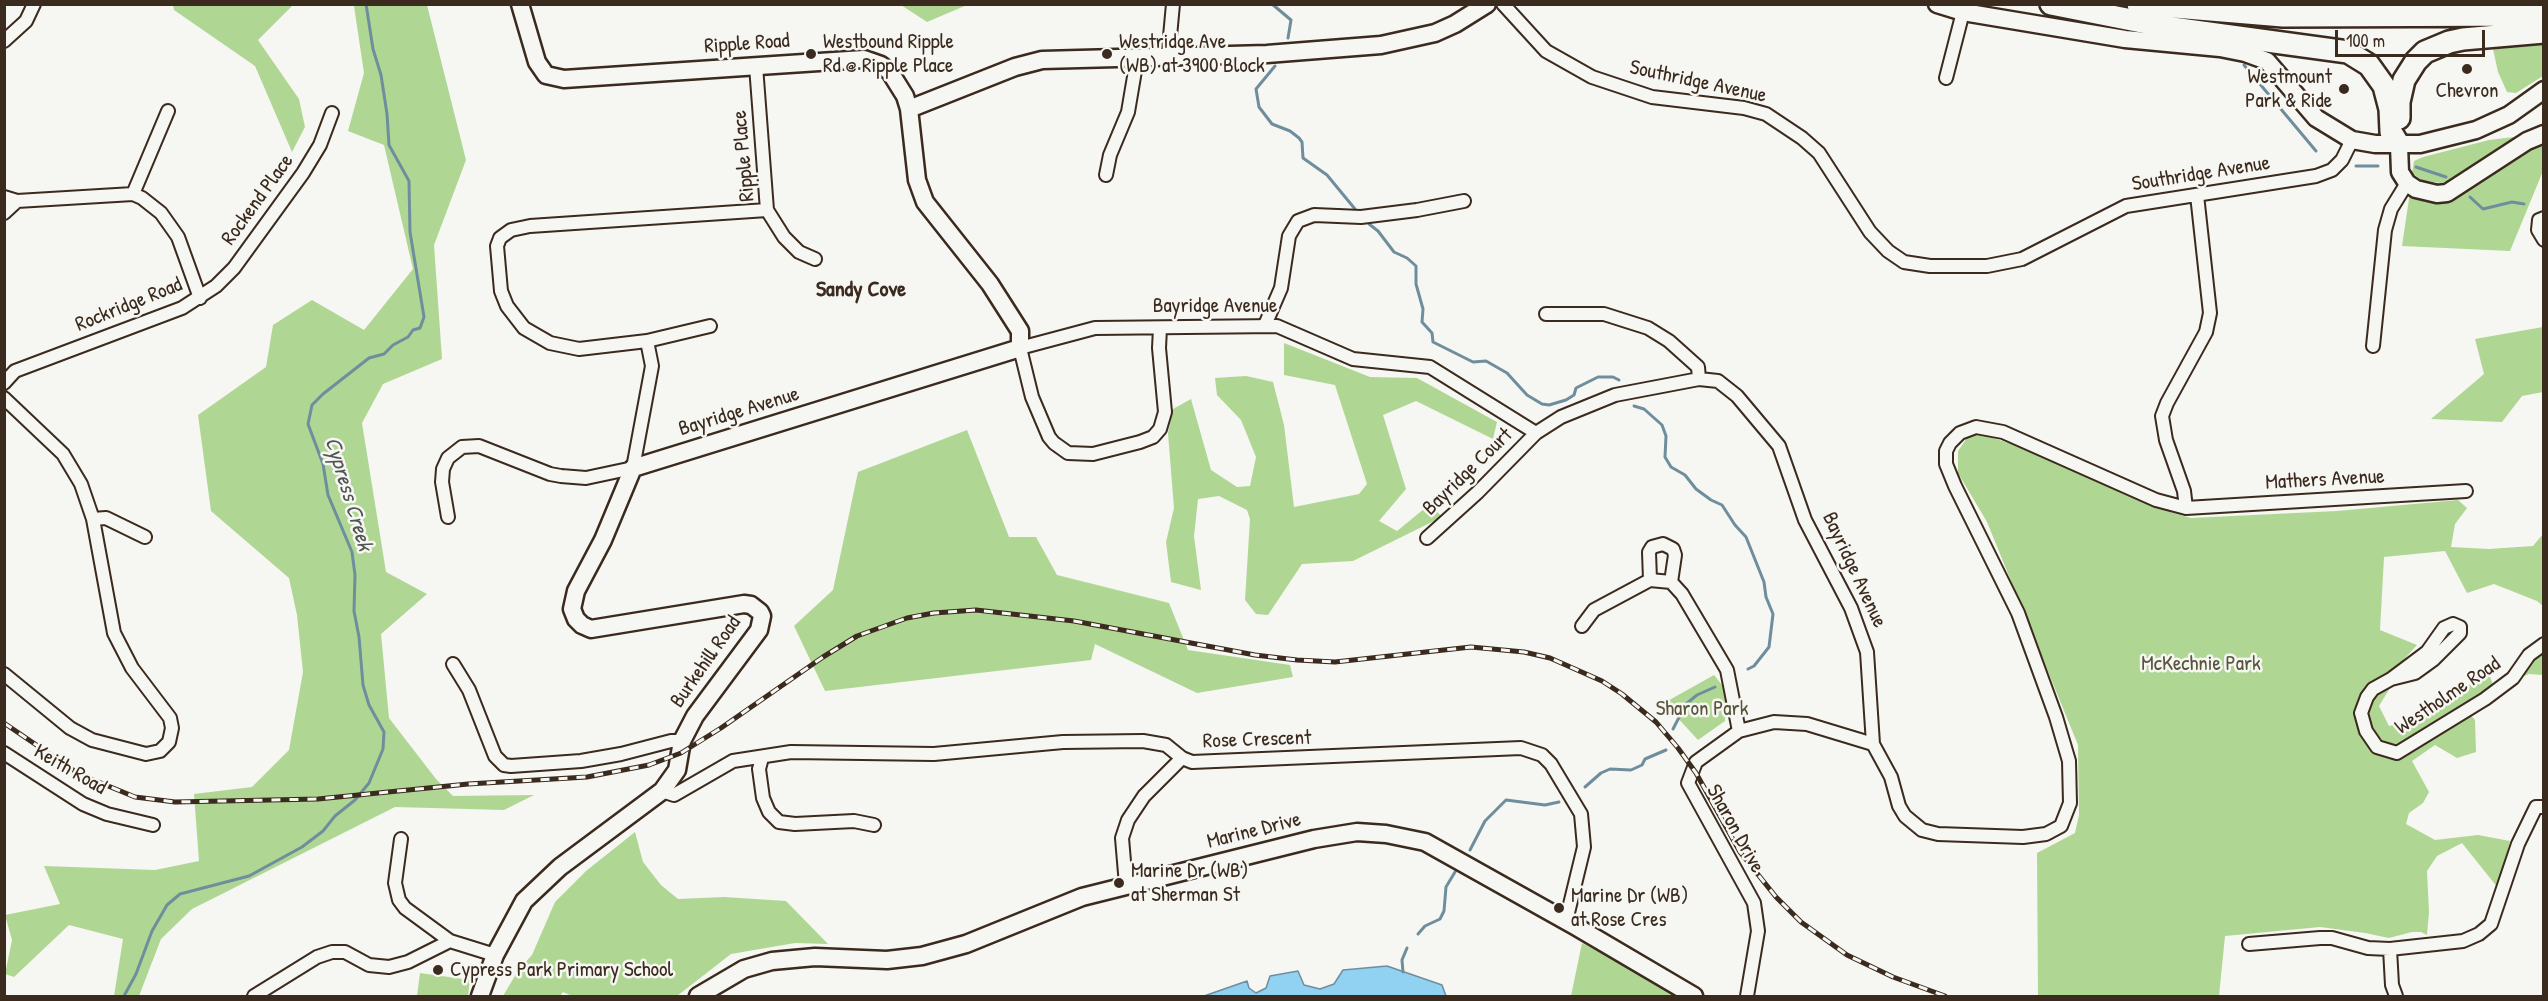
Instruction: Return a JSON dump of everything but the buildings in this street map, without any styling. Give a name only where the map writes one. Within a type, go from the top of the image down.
[{"type":"highway","points":[[2051,4],[2160,26],[2348,52],[2369,65],[2384,86],[2390,109],[2391,132],[2399,145]]},
{"type":"highway","points":[[2138,4],[2238,14],[2304,17],[2544,15]]},
{"type":"highway","points":[[2399,145],[2401,90],[2409,70],[2426,52],[2449,42],[2463,39],[2544,32]]},
{"type":"street","points":[[4,41],[26,21],[34,4]]},
{"type":"street","name":"Ripple Road","points":[[520,4],[537,62],[546,75],[564,80],[864,59],[881,65],[890,72],[905,96],[909,109],[917,180],[925,202],[990,284],[1020,331],[1020,348]]},
{"type":"street","points":[[1167,58],[1173,4]]},
{"type":"street","points":[[909,109],[1015,67],[1042,60],[1267,54],[1382,45],[1435,33],[1455,24],[1487,4]]},
{"type":"street","name":"Southridge Avenue","points":[[1503,4],[1546,51],[1592,77],[1652,97],[1744,108],[1766,114],[1802,138],[1819,153],[1870,232],[1888,252],[1904,262],[1930,266],[1987,266],[2022,258],[2126,206],[2316,176],[2332,170],[2342,160],[2352,140]]},
{"type":"street","points":[[1937,4],[1963,12],[2125,39],[2220,48],[2245,53],[2267,61],[2316,118],[2352,140],[2399,145],[2443,140],[2475,130],[2509,115],[2544,90]]},
{"type":"street","points":[[1946,78],[1963,12]]},
{"type":"street","points":[[1106,175],[1110,155],[1128,112],[1137,59]]},
{"type":"street","name":"Ripple Place","points":[[756,66],[767,210],[784,237],[799,252],[815,259]]},
{"type":"street","points":[[4,213],[10,199],[133,194],[168,111]]},
{"type":"street","name":"Rockend Place","points":[[200,298],[234,268],[303,174],[320,145],[332,112]]},
{"type":"street","points":[[2399,145],[2400,172],[2407,183],[2428,193],[2447,193],[2528,141],[2544,134]]},
{"type":"street","points":[[2373,346],[2385,230],[2391,209],[2407,183]]},
{"type":"street","name":"Rockridge Road","points":[[4,383],[11,374],[21,368],[182,308],[200,298],[178,237],[169,223],[151,203],[133,194]]},
{"type":"street","points":[[2186,508],[2184,491],[2166,440],[2162,416],[2206,332],[2210,313],[2197,195]]},
{"type":"street","points":[[1265,325],[1281,288],[1289,236],[1298,221],[1314,215],[1361,217],[1464,201]]},
{"type":"street","points":[[710,326],[647,341],[579,349],[550,343],[524,328],[507,306],[501,291],[497,246],[500,238],[511,230],[530,226],[767,210]]},
{"type":"street","points":[[2544,218],[2539,220],[2538,230],[2544,240]]},
{"type":"street","points":[[1546,314],[1604,314],[1648,328],[1669,340],[1698,367],[1699,379]]},
{"type":"street","name":"Bayridge Avenue","points":[[633,468],[1085,329],[1265,325],[1287,329],[1353,359],[1430,367],[1536,433],[1561,417],[1615,395],[1699,379],[1718,381],[1737,396],[1779,446],[1805,520],[1851,608],[1867,652],[1873,744],[1891,777],[1899,806],[1905,816],[1916,826],[1929,833],[2035,836],[2056,830],[2068,815],[2072,781],[2065,740],[2018,613],[1949,473],[1946,451],[1955,437],[1967,430],[1977,427],[2003,432],[2156,500],[2186,508]]},
{"type":"street","points":[[1020,348],[1032,397],[1049,437],[1068,453],[1093,454],[1140,442],[1153,437],[1160,429],[1166,412],[1159,348],[1160,328]]},
{"type":"street","name":"Burkehill Road","points":[[480,996],[495,955],[524,901],[534,890],[662,791],[677,770],[682,741],[703,703],[759,630],[762,616],[755,608],[744,604],[591,629],[582,625],[572,609],[576,591],[603,540],[633,468],[652,366],[647,341]]},
{"type":"street","points":[[4,398],[50,440],[73,468],[81,484],[93,519],[114,633],[132,668],[170,718],[172,728],[169,742],[160,751],[146,754],[92,740],[70,728],[4,674]]},
{"type":"street","name":"Bayridge Court","points":[[1427,538],[1478,492],[1536,433]]},
{"type":"street","points":[[448,517],[442,482],[443,469],[448,458],[462,447],[479,447],[561,476],[585,478],[633,468]]},
{"type":"street","name":"Mathers Avenue","points":[[2186,508],[2466,491]]},
{"type":"street","points":[[93,519],[106,518],[145,537]]},
{"type":"street","points":[[1650,580],[1649,552],[1652,547],[1663,544],[1673,549],[1676,555],[1671,582]]},
{"type":"street","points":[[1582,626],[1594,610],[1650,580],[1671,582],[1682,594],[1727,670],[1738,731]]},
{"type":"street","name":"Westholme Road","points":[[2391,679],[2402,678],[2425,667],[2457,637],[2460,627],[2453,624],[2444,628],[2427,652],[2391,679],[2373,689],[2367,697],[2361,713],[2366,731],[2377,747],[2397,753],[2485,699],[2513,678],[2529,655],[2544,644]]},
{"type":"street","points":[[453,664],[468,690],[495,756],[504,765],[581,761],[621,754],[671,741],[682,741]]},
{"type":"street","name":"Sharon Drive","points":[[1747,996],[1758,931],[1754,903],[1688,783],[1696,762],[1738,731],[1774,722],[1807,724],[1873,744]]},
{"type":"street","name":"Rose Crescent","points":[[662,791],[674,795],[733,761],[791,752],[934,753],[1063,742],[1143,741],[1166,745],[1182,758],[1192,762],[1521,748],[1532,750],[1551,764],[1581,814],[1585,836],[1570,913],[1571,924]]},
{"type":"street","name":"Keith Road","points":[[4,753],[83,804],[107,814],[153,825]]},
{"type":"street","points":[[762,758],[759,769],[763,798],[769,812],[779,822],[795,824],[854,821],[874,825]]},
{"type":"street","points":[[1126,885],[1122,838],[1128,820],[1144,796],[1182,758]]},
{"type":"street","points":[[2249,944],[2332,938],[2368,948],[2390,949],[2463,940],[2479,934],[2491,924],[2518,844],[2540,807],[2544,795]]},
{"type":"street","name":"Marine Drive","points":[[698,996],[744,969],[772,962],[815,957],[887,960],[922,956],[966,944],[1082,897],[1335,835],[1357,832],[1386,834],[1425,842],[1694,996]]},
{"type":"street","points":[[401,839],[394,883],[399,900],[411,915],[450,940],[495,955]]},
{"type":"street","points":[[254,996],[317,957],[332,952],[345,952],[369,964],[389,967],[408,962],[450,940]]},
{"type":"street","points":[[2390,949],[2392,985],[2396,996]]},
{"type":"green space","points":[[173,5],[293,5],[258,40],[299,99],[305,127],[292,152],[255,66],[174,10]]},
{"type":"green space","points":[[351,5],[427,5],[466,160],[434,245],[442,359],[383,384],[362,423],[386,572],[427,594],[381,634],[389,718],[436,779],[453,796],[534,795],[504,810],[395,807],[192,909],[161,939],[139,996],[114,996],[123,939],[69,925],[14,977],[5,974],[12,940],[5,915],[60,904],[44,866],[155,870],[199,861],[194,794],[252,787],[289,750],[303,672],[297,615],[289,578],[211,511],[198,415],[266,367],[273,325],[312,300],[364,330],[413,269],[384,145],[348,131],[364,73],[354,6]]},
{"type":"green space","points":[[901,5],[967,5],[927,22]]},
{"type":"green space","points":[[2543,39],[2543,76],[2516,93],[2507,92],[2498,72],[2493,49],[2502,44]]},
{"type":"green space","points":[[2522,136],[2459,178],[2441,183],[2423,181],[2412,173],[2414,161],[2423,157],[2489,140]]},
{"type":"green space","points":[[2539,143],[2543,148],[2543,171],[2510,251],[2402,246],[2410,192],[2433,199]]},
{"type":"green space","points":[[2543,327],[2543,392],[2522,396],[2502,422],[2431,419],[2484,374],[2475,339]]},
{"type":"green space","points":[[1284,343],[1370,377],[1417,378],[1497,422],[1493,439],[1416,401],[1383,415],[1406,489],[1379,521],[1397,531],[1430,504],[1442,517],[1353,561],[1302,564],[1268,615],[1256,614],[1245,600],[1250,519],[1247,510],[1219,496],[1198,499],[1194,536],[1201,590],[1171,582],[1166,542],[1174,508],[1168,433],[1173,409],[1191,399],[1211,470],[1237,487],[1250,486],[1256,457],[1241,420],[1217,395],[1215,378],[1246,376],[1273,382],[1284,425],[1294,507],[1359,494],[1367,484],[1335,385],[1284,375]]},
{"type":"green space","points":[[967,430],[1009,537],[1036,537],[1057,575],[1169,603],[1188,650],[1290,665],[1293,677],[1197,693],[1095,644],[1091,660],[825,691],[794,626],[833,590],[858,472]]},
{"type":"green space","name":"McKechnie Park","points":[[1979,433],[2011,444],[2173,513],[2191,518],[2337,511],[2458,500],[2467,508],[2455,524],[2451,547],[2489,549],[2533,546],[2543,534],[2543,606],[2537,601],[2494,584],[2467,593],[2445,551],[2384,557],[2380,630],[2417,645],[2357,711],[2385,754],[2469,713],[2475,720],[2476,752],[2457,758],[2435,745],[2412,761],[2429,792],[2423,803],[2409,813],[2406,824],[2435,840],[2478,835],[2510,841],[2498,888],[2462,843],[2437,856],[2427,871],[2429,912],[2427,935],[2412,932],[2389,938],[2320,927],[2225,936],[2219,996],[2038,996],[2037,853],[2075,833],[2079,815],[2078,745],[1987,522],[1958,473],[1958,451],[1967,438]]},
{"type":"green space","points":[[2543,648],[2543,675],[2529,674],[2522,677],[2527,665]]},
{"type":"green space","points":[[2487,669],[2494,687],[2395,747],[2385,746],[2374,738],[2366,709],[2370,698],[2393,683],[2379,706],[2389,726],[2414,720],[2462,691]]},
{"type":"green space","name":"Sharon Park","points":[[1714,675],[1726,690],[1725,721],[1698,740],[1664,703]]},
{"type":"green space","points":[[635,832],[643,862],[661,885],[678,899],[724,897],[786,901],[828,944],[795,943],[731,954],[677,996],[572,996],[563,992],[560,996],[503,996],[519,969],[532,955],[555,902],[586,871]]},
{"type":"green space","points":[[1582,943],[1633,970],[1678,996],[1571,996]]},
{"type":"green space","points":[[420,973],[470,980],[468,996],[417,996]]},
{"type":"water","points":[[1387,966],[1442,985],[1446,996],[1204,996],[1247,981],[1249,988],[1256,993],[1266,988],[1270,976],[1298,971],[1304,985],[1320,989],[1334,984],[1343,970]]},
{"type":"waterway","name":"Cypress Creek","points":[[124,996],[136,974],[152,931],[167,905],[180,894],[249,876],[302,847],[323,831],[335,816],[355,800],[369,783],[383,749],[384,732],[369,705],[363,685],[359,637],[354,611],[355,575],[352,552],[328,495],[323,464],[308,424],[312,405],[323,394],[369,358],[384,354],[393,345],[408,337],[413,330],[420,328],[424,317],[410,232],[409,181],[389,145],[381,75],[373,49],[366,4]]},
{"type":"waterway","points":[[1272,4],[1291,20],[1288,38]]},
{"type":"waterway","points":[[2244,65],[2316,151]]},
{"type":"waterway","points":[[1275,66],[1256,89],[1259,107],[1272,124],[1290,131],[1299,138],[1302,142],[1303,158],[1327,175],[1355,209]]},
{"type":"waterway","points":[[2356,166],[2378,166]]},
{"type":"waterway","points":[[2416,167],[2446,177]]},
{"type":"waterway","points":[[2470,197],[2483,209],[2512,202],[2524,204]]},
{"type":"waterway","points":[[1369,224],[1378,231],[1394,252],[1407,258],[1416,266],[1416,284],[1423,309],[1422,322],[1432,333],[1433,342],[1473,362],[1486,361],[1507,373],[1527,395],[1542,404],[1549,405],[1566,400],[1574,395],[1576,388],[1598,377],[1613,377],[1619,380]]},
{"type":"waterway","points":[[1634,406],[1644,409],[1662,425],[1666,436],[1665,457],[1671,467],[1685,475],[1696,489],[1722,505],[1746,537],[1764,582],[1766,597],[1773,614],[1769,647],[1754,666],[1748,669]]},
{"type":"waterway","points":[[1673,729],[1686,704],[1697,695],[1715,687]]},
{"type":"waterway","points":[[1585,787],[1601,773],[1610,769],[1631,770],[1642,765],[1645,759],[1666,750]]},
{"type":"waterway","points":[[1470,850],[1485,821],[1506,800],[1545,805],[1559,802]]},
{"type":"waterway","points":[[1418,934],[1425,926],[1440,919],[1444,911],[1446,887],[1455,872]]},
{"type":"waterway","points":[[1403,972],[1402,960],[1407,948]]},
{"type":"railway","points":[[4,723],[79,774],[135,797],[175,802],[318,799],[468,784],[587,777],[649,765],[681,753],[857,636],[907,618],[934,613],[976,610],[1074,621],[1255,655],[1297,660],[1335,662],[1471,647],[1524,652],[1550,658],[1602,681],[1656,722],[1696,773],[1740,852],[1776,897],[1801,922],[1847,955],[1893,977],[1945,996]]},
{"type":"place","name":"Westbound Ripple Rd @ Ripple Place","points":[[811,54]]},
{"type":"place","name":"Westridge Ave (WB) at 3900 Block","points":[[1107,54]]},
{"type":"place","name":"Chevron","points":[[2467,69]]},
{"type":"place","name":"Westmount Park & Ride","points":[[2344,89]]},
{"type":"place","name":"Marine Dr (WB) at Sherman St","points":[[1119,883]]},
{"type":"place","name":"Marine Dr (WB) at Rose Cres","points":[[1559,908]]},
{"type":"place","name":"Cypress Park Primary School","points":[[438,970]]},
{"type":"district","name":"Sandy Cove","points":[[861,290]]}]
